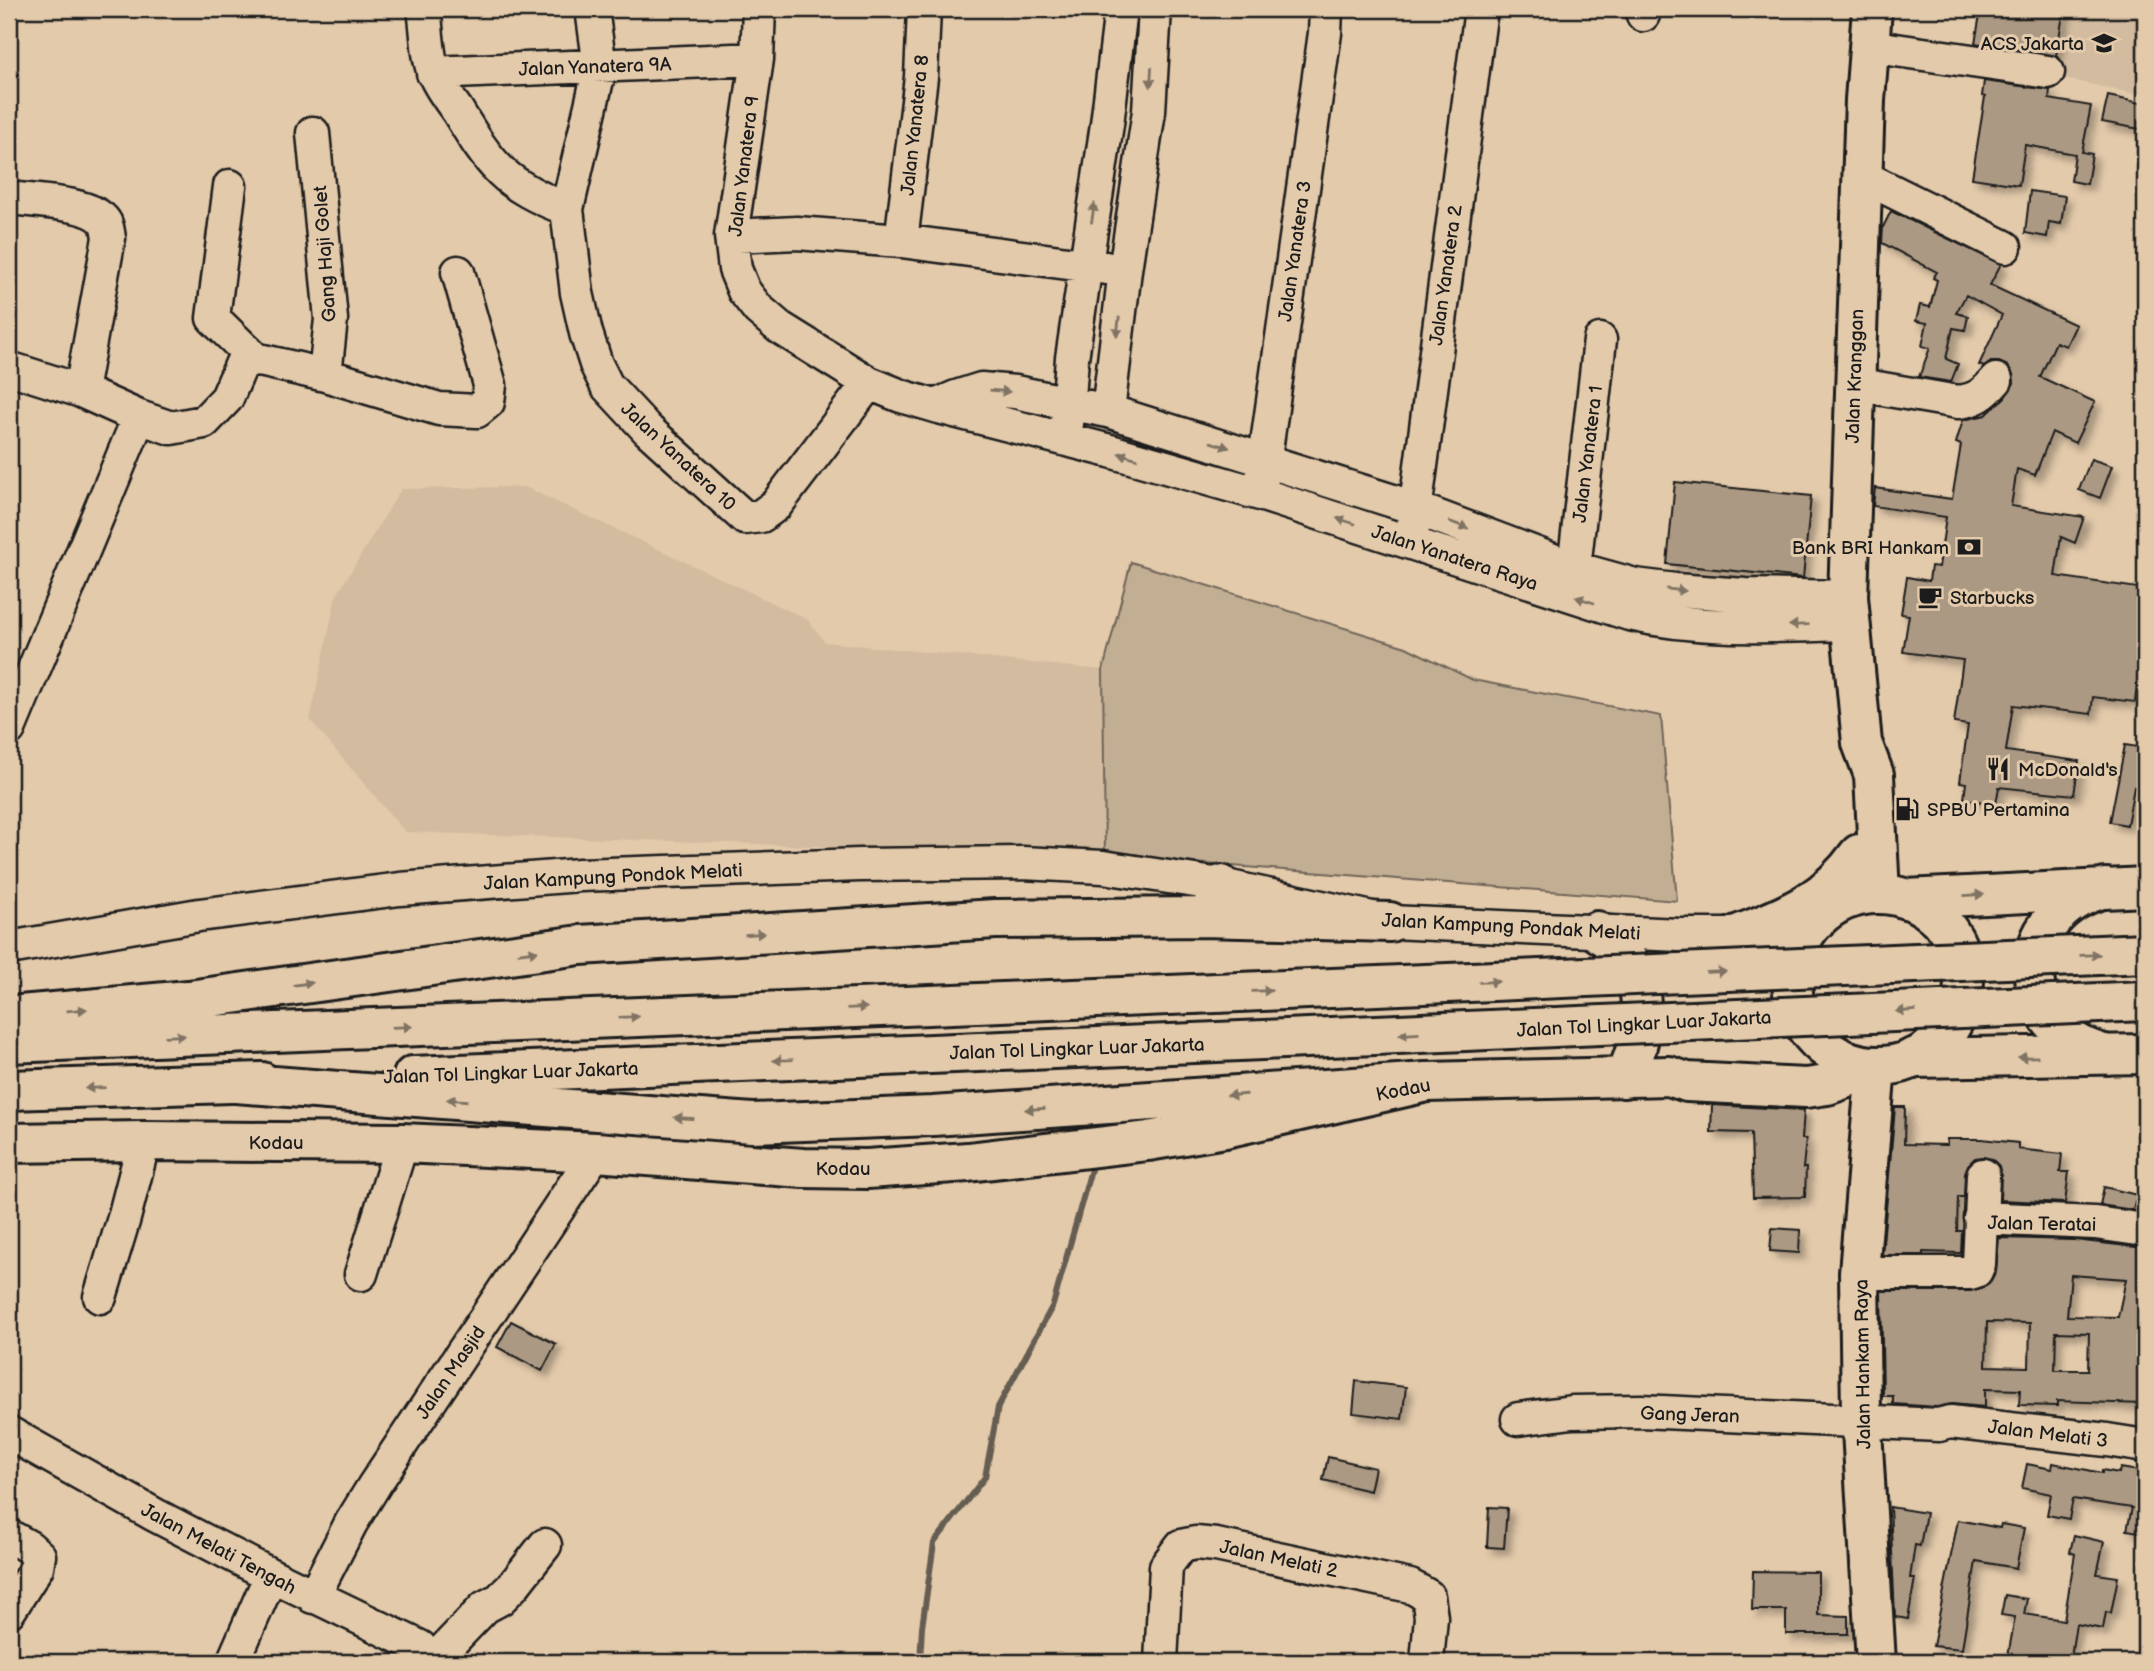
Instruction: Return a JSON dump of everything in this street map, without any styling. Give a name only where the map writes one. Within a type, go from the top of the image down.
[{"type":"main road","name":"Jalan Kranggan","points":[[1871,9],[1854,384],[1849,610],[1862,743],[1874,775],[1882,896]]},
{"type":"main road","name":"Jalan Kranggan","points":[[1862,743],[1856,776],[1860,854],[1882,896]]},
{"type":"main road","points":[[1725,936],[1806,906],[1844,876],[1860,854]]},
{"type":"main road","points":[[1202,917],[1211,911],[1221,885]]},
{"type":"main road","points":[[1882,896],[1926,909],[1944,925],[1953,937],[1963,966],[1963,997],[1951,1026],[1927,1048],[1895,1064],[1868,1065],[1842,1058],[1823,1046],[1805,1027],[1794,997],[1793,965],[1804,935],[1829,909],[1845,901],[1882,896],[2145,887]]},
{"type":"main road","points":[[2106,888],[2079,897],[2057,914],[2041,938],[2034,965],[2037,993],[2042,1007],[2058,1030],[2081,1047],[2127,1055]]},
{"type":"main road","points":[[9,1016],[189,1000],[580,945],[995,919],[1202,917],[1390,922]]},
{"type":"main road","points":[[1597,931],[1621,950],[1635,977],[1642,1006],[1637,1051],[1624,1078]]},
{"type":"main road","points":[[9,1043],[2145,953]]},
{"type":"main road","name":"Jalan Tol Lingkar Luar Jakarta","points":[[9,1090],[236,1083],[2145,1001]]},
{"type":"main road","name":"Kodau","points":[[9,1143],[144,1140],[402,1143],[596,1152],[803,1168],[867,1169],[968,1162],[1148,1141],[1212,1130],[1427,1082],[1710,1075],[1802,1066],[1812,1061],[1823,1046]]},
{"type":"main road","points":[[1927,1048],[1964,1052],[1985,1058],[2127,1055]]},
{"type":"main road","name":"Kodau","points":[[1710,1075],[1806,1088],[1826,1085],[1868,1065]]},
{"type":"main road","name":"Jalan Hankam Raya","points":[[1868,1065],[1859,1273],[1862,1417],[1876,1662]]},
{"type":"main road","points":[[236,1083],[752,1123],[946,1115],[1427,1082]]},
{"type":"street","points":[[424,9],[433,73],[478,146],[496,169],[537,197],[567,209]]},
{"type":"street","name":"Jalan Yanatera 10","points":[[592,9],[600,67],[567,209],[586,333],[596,364],[607,386],[648,430],[745,518],[761,516],[776,505],[869,383]]},
{"type":"street","name":"Jalan Yanatera 9","points":[[759,9],[757,59],[731,236],[735,269],[744,291],[758,310],[779,327],[869,383]]},
{"type":"street","name":"Jalan Yanatera 8","points":[[901,240],[922,77],[924,9]]},
{"type":"street","points":[[1066,440],[1085,265],[1107,124],[1121,9]]},
{"type":"street","points":[[1108,411],[1125,270],[1149,111],[1155,9]]},
{"type":"street","name":"Jalan Yanatera 3","points":[[1260,494],[1325,33],[1326,9]]},
{"type":"street","name":"Jalan Yanatera 2","points":[[1412,542],[1481,9]]},
{"type":"street","points":[[1868,46],[2048,72]]},
{"type":"street","name":"Jalan Yanatera 9A","points":[[433,73],[757,59]]},
{"type":"street","name":"Gang Haji Golet","points":[[313,133],[331,319],[325,375]]},
{"type":"street","points":[[1862,176],[2005,247]]},
{"type":"street","points":[[230,186],[213,318],[255,359]]},
{"type":"street","points":[[9,198],[80,207],[95,213],[106,222],[109,238],[81,391]]},
{"type":"street","points":[[731,236],[797,233],[901,240],[1125,270]]},
{"type":"street","points":[[9,368],[81,391],[171,428],[204,422],[226,398],[242,363],[255,359],[325,375],[439,409],[477,411],[488,402],[490,384],[458,272]]},
{"type":"street","name":"Jalan Yanatera 1","points":[[1574,568],[1601,340]]},
{"type":"street","points":[[1854,384],[1958,402],[1971,401],[1984,394],[1996,380]]},
{"type":"street","name":"Jalan Yanatera Raya","points":[[869,383],[935,406],[1111,450],[1260,494],[1629,614],[1674,622],[1748,627],[1849,610]]},
{"type":"street","name":"Jalan Yanatera Raya","points":[[935,406],[981,389],[1069,402],[1108,411],[1265,459],[1415,508],[1574,568],[1635,585],[1849,610]]},
{"type":"street","points":[[9,729],[139,417]]},
{"type":"street","points":[[1711,625],[1714,593]]},
{"type":"street","name":"Jalan Kampung Pondok Melati","points":[[9,948],[199,915],[366,893],[580,875],[860,865],[1022,863],[1103,867],[1221,885]]},
{"type":"street","name":"Jalan Kampung Pondak Melati","points":[[1221,885],[1390,922],[1680,935],[1804,935]]},
{"type":"street","points":[[100,1297],[144,1140]]},
{"type":"street","points":[[361,1273],[402,1143]]},
{"type":"street","name":"Jalan Masjid","points":[[313,1597],[351,1523],[375,1484],[596,1152]]},
{"type":"street","points":[[1980,1218],[1983,1175]]},
{"type":"street","name":"Jalan Teratai","points":[[1859,1273],[1974,1272],[1979,1264],[1980,1218],[2095,1223],[2145,1230]]},
{"type":"street","name":"Gang Jeran","points":[[1518,1419],[1572,1412],[1641,1411],[1862,1417]]},
{"type":"street","name":"Jalan Melati 3","points":[[1862,1417],[1939,1424],[1950,1422],[2145,1446]]},
{"type":"street","name":"Jalan Melati Tengah","points":[[9,1433],[271,1576],[420,1647],[428,1661]]},
{"type":"street","points":[[9,1536],[39,1556],[37,1567],[9,1611]]},
{"type":"street","name":"Jalan Melati 2","points":[[1161,1662],[1166,1566],[1181,1546],[1196,1543],[1410,1586],[1428,1596],[1431,1617],[1427,1662]]},
{"type":"street","points":[[428,1661],[485,1607],[500,1599],[545,1545]]},
{"type":"street","points":[[233,1662],[271,1576]]},
{"type":"shaded area","name":"ACS Jakarta","points":[[2068,9],[2145,9],[2145,96],[2056,77]]},
{"type":"shaded area","points":[[525,487],[807,619],[825,642],[1103,670],[1105,856],[405,832],[310,720],[336,596],[401,489]]},
{"type":"shaded area","points":[[1131,562],[1406,647],[1473,680],[1661,716],[1677,901],[1105,856],[1103,670]]},
{"type":"building","points":[[1981,9],[2064,9],[2056,56],[1975,43]]},
{"type":"building","points":[[1984,81],[2050,90],[2049,99],[2091,106],[2082,152],[2092,154],[2087,184],[2071,181],[2075,154],[2025,145],[2019,185],[1972,178],[1985,97],[1982,96]]},
{"type":"building","points":[[2108,96],[2145,104],[2145,130],[2102,122]]},
{"type":"building","points":[[2030,191],[2065,196],[2061,224],[2049,222],[2047,237],[2025,233]]},
{"type":"building","points":[[1891,211],[2001,264],[1990,285],[2076,325],[2066,346],[2056,342],[2040,377],[2095,402],[2075,443],[2052,432],[2035,475],[2017,469],[2011,506],[2084,517],[2075,543],[2061,537],[2055,576],[2145,589],[2145,677],[2138,677],[2135,702],[2093,697],[2091,714],[2013,705],[2006,751],[2079,761],[2074,795],[1999,787],[1996,804],[1964,799],[1966,783],[1960,782],[1968,725],[1954,723],[1963,660],[1903,652],[1909,615],[1901,614],[1907,577],[1929,581],[1931,566],[1939,567],[1946,517],[1873,506],[1875,488],[1952,499],[1961,445],[1956,443],[1963,420],[1986,415],[2005,397],[2014,383],[2008,366],[1999,362],[1991,362],[1984,367],[1979,365],[2002,315],[1966,295],[1956,313],[1968,316],[1965,330],[1953,328],[1946,359],[1958,364],[1951,382],[1919,377],[1930,348],[1922,346],[1927,323],[1916,321],[1920,305],[1930,307],[1937,280],[1933,278],[1937,272],[1882,243],[1883,227]]},
{"type":"building","points":[[2091,459],[2112,466],[2100,498],[2079,490]]},
{"type":"building","points":[[1675,482],[1811,496],[1803,578],[1667,564]]},
{"type":"building","points":[[2125,745],[2145,748],[2142,789],[2134,787],[2127,825],[2110,822]]},
{"type":"building","points":[[1712,1105],[1804,1110],[1802,1139],[1806,1139],[1803,1168],[1806,1168],[1805,1197],[1753,1198],[1751,1133],[1711,1132]]},
{"type":"building","points":[[1895,1107],[1905,1107],[1904,1144],[1947,1145],[1947,1139],[1981,1139],[2018,1143],[2018,1149],[2062,1154],[2060,1172],[2069,1172],[2065,1203],[2000,1200],[1999,1166],[1992,1159],[1975,1158],[1965,1173],[1964,1197],[1958,1197],[1957,1231],[1962,1231],[1961,1253],[1882,1255]]},
{"type":"building","points":[[2104,1187],[2137,1195],[2133,1210],[2100,1205]]},
{"type":"building","points":[[1772,1228],[1800,1230],[1799,1253],[1770,1251]]},
{"type":"building","points":[[1999,1238],[2074,1240],[2145,1248],[2143,1404],[2057,1401],[2057,1406],[2019,1405],[2020,1390],[1985,1389],[1985,1407],[1893,1404],[1893,1396],[1883,1396],[1881,1291],[1970,1291],[1989,1284],[1996,1271]],"holes":[[[2071,1275],[2126,1279],[2118,1317],[2067,1316]],[[1987,1322],[2030,1323],[2029,1367],[1986,1366]],[[2056,1332],[2089,1333],[2088,1370],[2055,1370]]]},
{"type":"building","points":[[511,1321],[556,1344],[542,1371],[497,1347]]},
{"type":"building","points":[[1356,1381],[1406,1387],[1402,1419],[1353,1413]]},
{"type":"building","points":[[1328,1457],[1375,1468],[1370,1491],[1323,1480]]},
{"type":"building","points":[[2053,1463],[2102,1473],[2102,1470],[2119,1473],[2120,1468],[2145,1472],[2145,1533],[2127,1530],[2132,1508],[2073,1499],[2069,1519],[2047,1515],[2051,1494],[2022,1488],[2027,1464],[2052,1469]]},
{"type":"building","points":[[1489,1507],[1507,1508],[1504,1548],[1487,1547]]},
{"type":"building","points":[[1890,1507],[1926,1513],[1920,1546],[1915,1545],[1910,1578],[1915,1578],[1908,1619],[1895,1617]]},
{"type":"building","points":[[1958,1520],[2000,1528],[2001,1524],[2024,1528],[2016,1568],[1976,1561],[1962,1649],[1933,1646]]},
{"type":"building","points":[[2074,1535],[2104,1542],[2097,1574],[2118,1577],[2111,1613],[2106,1612],[2103,1629],[2076,1624],[2070,1662],[2007,1662],[2015,1617],[2001,1615],[2005,1595],[2027,1599],[2024,1614],[2064,1620],[2075,1554],[2070,1552]]},
{"type":"building","points":[[1753,1571],[1818,1572],[1818,1615],[1848,1616],[1848,1634],[1786,1634],[1786,1610],[1752,1610]]},
{"type":"waterway","points":[[920,1662],[922,1627],[934,1543],[985,1477],[998,1407],[1053,1305],[1092,1166]]},
{"type":"place","name":"ACS Jakarta","points":[[2104,43]]},
{"type":"place","name":"Bank BRI Hankam","points":[[1969,547]]},
{"type":"place","name":"Starbucks","points":[[1930,597]]},
{"type":"place","name":"McDonald's","points":[[1998,769]]},
{"type":"place","name":"SPBU Pertamina","points":[[1907,809]]}]
